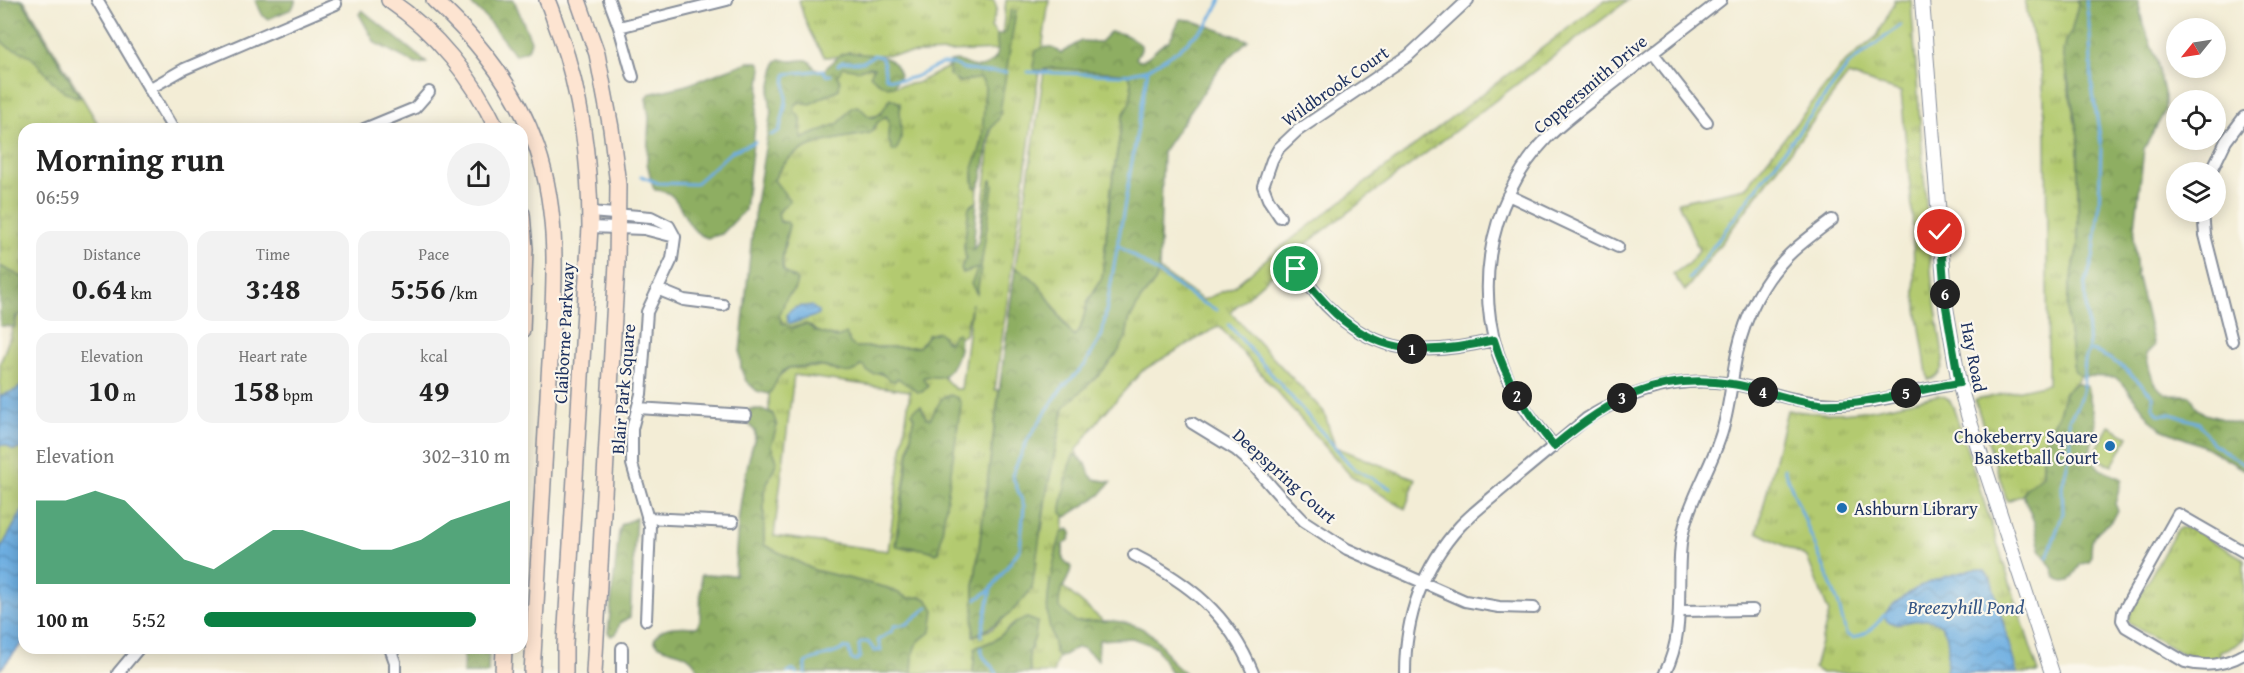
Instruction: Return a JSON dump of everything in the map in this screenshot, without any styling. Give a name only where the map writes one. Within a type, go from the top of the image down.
[{"type":"main road","points":[[389,0],[431,34],[457,64],[474,87],[494,123]]},
{"type":"main road","points":[[434,0],[459,22],[497,69],[526,123]]},
{"type":"main road","name":"Claiborne Parkway","points":[[547,0],[567,56],[580,104],[586,145],[590,220],[565,673]]},
{"type":"main road","points":[[578,0],[597,54],[609,117],[618,185],[617,263],[594,673]]},
{"type":"main road","points":[[528,128],[537,148],[553,223],[555,251],[532,673]]},
{"type":"main road","points":[[503,673],[504,654]]},
{"type":"street","points":[[97,0],[169,123]]},
{"type":"street","points":[[609,0],[633,77]]},
{"type":"street","points":[[619,27],[727,0]]},
{"type":"street","name":"Wildbrook Court","points":[[1280,217],[1268,199],[1263,186],[1272,159],[1279,148],[1297,131],[1408,56],[1468,0]]},
{"type":"street","name":"Coppersmith Drive","points":[[1554,446],[1516,395],[1503,368],[1494,340],[1489,309],[1488,278],[1492,242],[1508,195],[1520,173],[1563,123],[1721,0]]},
{"type":"street","name":"Hay Road","points":[[1922,0],[1946,307],[1959,383],[2052,673]]},
{"type":"street","points":[[149,89],[184,69],[336,4]]},
{"type":"street","points":[[1653,53],[1707,122]]},
{"type":"street","points":[[378,123],[414,108],[429,92]]},
{"type":"street","points":[[2216,162],[2226,141],[2244,117]]},
{"type":"street","points":[[1508,195],[1618,247]]},
{"type":"street","name":"Blair Park Square","points":[[590,220],[617,220],[675,237],[672,259],[647,312],[644,328],[641,394],[632,429],[632,464],[650,526],[646,620]]},
{"type":"street","points":[[1665,673],[1676,643],[1680,611],[1680,559],[1684,525],[1694,494],[1720,437],[1742,333],[1762,291],[1774,272],[1793,250],[1832,220]]},
{"type":"street","points":[[2204,222],[2205,235],[2232,341]]},
{"type":"street","points":[[1296,269],[1339,317],[1368,336],[1395,347],[1438,351],[1458,349],[1494,340]]},
{"type":"street","points":[[657,289],[684,300],[723,305]]},
{"type":"street","points":[[1405,673],[1408,627],[1422,583],[1438,553],[1461,525],[1586,419],[1605,407],[1646,389],[1690,382],[1732,384],[1797,400],[1839,404],[1959,383]]},
{"type":"street","points":[[638,408],[746,415]]},
{"type":"street","name":"Deepspring Court","points":[[1192,423],[1236,450],[1259,472],[1289,507],[1320,532],[1347,549],[1454,597],[1476,604],[1534,608]]},
{"type":"street","points":[[2244,552],[2178,514],[2122,612],[2122,620],[2126,627],[2185,662],[2218,665],[2244,654]]},
{"type":"street","points":[[647,518],[733,522]]},
{"type":"street","points":[[1134,555],[1176,578],[1210,605],[1237,640],[1253,673]]},
{"type":"street","points":[[1680,611],[1753,610]]},
{"type":"street","points":[[622,648],[622,673]]},
{"type":"street","points":[[118,673],[134,654]]},
{"type":"street","points":[[392,654],[395,673]]},
{"type":"green space","points":[[0,0],[24,0],[97,123],[18,123],[18,310],[0,274]]},
{"type":"green space","points":[[0,0],[22,0],[80,97],[63,91],[35,60],[3,42],[0,38]]},
{"type":"green space","points":[[255,0],[296,0],[292,9],[268,19],[263,16]]},
{"type":"green space","points":[[467,0],[514,0],[531,41],[528,50],[515,55],[486,18]]},
{"type":"green space","points":[[799,0],[994,0],[997,9],[991,27],[997,35],[998,50],[825,57],[809,30]]},
{"type":"green space","points":[[1006,0],[1049,0],[995,390],[999,390],[974,587],[974,636],[992,629],[1006,616],[1042,530],[1046,496],[1064,407],[1100,374],[1126,337],[1129,321],[1141,299],[1155,282],[1159,270],[1203,300],[1233,287],[1271,255],[1605,0],[1628,0],[1306,244],[1230,312],[1324,412],[1335,447],[1416,479],[1405,509],[1351,476],[1219,326],[1143,370],[1100,418],[1076,451],[1090,488],[1064,517],[1062,586],[1115,631],[1061,648],[1053,673],[1030,673],[1029,652],[1032,647],[1018,621],[995,640],[975,648],[973,673],[912,673],[912,650],[919,639],[928,600],[922,597],[908,598],[888,588],[814,570],[764,545],[764,491],[777,461],[771,446],[773,414],[769,411],[769,394],[778,377],[789,368],[825,367],[838,372],[864,366],[895,381],[897,377],[918,392],[922,392],[928,386],[924,377],[942,376],[955,389],[961,389],[972,303],[965,335],[960,337],[958,333],[949,342],[944,341],[937,333],[928,335],[919,347],[855,347],[849,343],[849,338],[824,334],[807,324],[792,328],[784,325],[779,315],[785,299],[794,291],[797,281],[783,269],[789,225],[779,220],[778,214],[782,208],[774,180],[792,156],[803,149],[815,144],[870,133],[886,116],[889,121],[888,139],[893,150],[888,100],[879,115],[840,123],[801,140],[801,119],[794,111],[795,105],[800,102],[810,104],[839,89],[838,75],[843,66],[858,70],[874,68],[887,87],[917,83],[950,66],[949,75],[959,82],[981,78],[985,86],[983,130],[973,175],[974,186],[978,187],[977,202],[969,207],[964,247],[966,258],[962,265],[969,272],[976,267]],"holes":[[[794,375],[910,391],[888,551],[774,536]],[[921,406],[926,418],[930,419],[936,408],[950,476],[939,551],[925,548],[910,549],[895,545],[913,413]]]},
{"type":"green space","points":[[1894,0],[1911,0],[1932,283],[1943,355],[1940,371],[1928,380],[1915,296],[1912,208],[1901,92],[1848,75],[1685,291],[1673,274],[1689,263],[1699,250],[1678,202],[1745,188],[1842,65],[1877,36]]},
{"type":"green space","points":[[2024,0],[2077,0],[2078,4],[2071,33],[2065,41],[2068,86],[2078,136],[2078,246],[2068,294],[2067,316],[2074,371],[2080,376],[2076,383],[2065,392],[2059,414],[2047,436],[2043,447],[2043,475],[2025,489],[2023,495],[2007,501],[1975,400],[2048,384],[2046,133],[2042,74]]},
{"type":"green space","points":[[2077,0],[2138,0],[2143,24],[2157,61],[2165,97],[2165,111],[2144,149],[2134,236],[2137,274],[2154,346],[2146,354],[2147,360],[2156,385],[2165,393],[2191,396],[2197,408],[2205,414],[2244,425],[2244,470],[2206,447],[2161,429],[2115,377],[2080,376],[2074,371],[2067,316],[2068,294],[2078,246],[2078,136],[2063,51],[2065,41],[2071,33],[2078,5]]},
{"type":"green space","points":[[362,10],[427,63],[416,64],[375,43],[359,14]]},
{"type":"green space","points":[[1011,10],[1016,11],[999,118],[990,130],[982,179],[978,187],[974,187],[973,168],[982,143],[985,86],[981,78],[959,82],[949,75],[950,62],[956,61],[979,67],[994,60],[998,52],[997,35],[1006,32]]},
{"type":"green space","points":[[1180,19],[1191,20],[1248,40],[1221,66],[1163,151],[1159,270],[1155,282],[1141,299],[1129,321],[1126,337],[1118,352],[1100,374],[1064,407],[1046,496],[1032,588],[1006,616],[973,636],[974,587],[1015,268],[1026,273],[1042,289],[1074,336],[1080,330],[1088,301],[1102,278],[1111,189],[1123,116],[1130,102],[1132,89],[1130,77],[1120,73],[1052,68],[1036,71],[1033,66],[1036,51],[1049,47],[1061,53],[1081,41],[1100,42],[1110,32],[1115,32],[1141,45],[1136,58],[1139,61],[1169,41]]},
{"type":"green space","points":[[849,52],[885,58],[891,61],[900,75],[894,86],[887,86],[870,75],[874,68],[858,70],[843,67],[838,75],[839,89],[810,104],[800,102],[795,105],[794,111],[801,118],[801,139],[839,123],[852,107],[858,106],[869,116],[876,116],[890,98],[900,103],[901,140],[896,151],[893,151],[888,139],[889,121],[886,116],[870,133],[814,144],[791,157],[781,167],[774,180],[790,201],[778,214],[780,222],[787,222],[789,225],[782,266],[785,273],[796,279],[796,283],[779,315],[782,323],[793,328],[806,324],[816,331],[837,338],[846,333],[850,343],[855,347],[919,347],[928,335],[938,332],[945,341],[949,342],[953,335],[958,333],[959,350],[947,373],[938,377],[924,377],[928,386],[922,392],[918,392],[897,378],[895,381],[890,380],[880,372],[874,374],[868,372],[864,366],[860,366],[853,372],[826,367],[791,367],[781,373],[769,394],[757,391],[746,381],[741,369],[740,352],[754,216],[771,111],[769,94],[776,62],[780,59],[807,60],[814,68],[823,71],[840,55]]},
{"type":"green space","points":[[748,62],[759,62],[762,68],[745,210],[722,234],[708,238],[699,234],[692,227],[672,196],[655,190],[653,187],[647,163],[649,117],[646,98],[649,94],[687,85]]},
{"type":"green space","points":[[1052,68],[1120,73],[1130,77],[1132,89],[1130,102],[1123,116],[1111,189],[1102,278],[1088,301],[1080,330],[1074,336],[1034,280],[1015,268],[1044,71]]},
{"type":"green space","points":[[991,180],[993,186],[977,294],[971,284],[978,268],[963,273],[961,268],[966,258],[964,247],[969,207],[977,202],[973,251],[978,242]]},
{"type":"green space","points":[[0,266],[18,275],[18,315],[15,327],[0,326]]},
{"type":"green space","points":[[18,315],[18,518],[0,550],[0,364]]},
{"type":"green space","points":[[2076,383],[2087,387],[2096,423],[2089,457],[2100,469],[2122,479],[2115,504],[2118,510],[2113,519],[2093,538],[2089,562],[2081,564],[2069,581],[2063,582],[2055,577],[2040,549],[2034,522],[2023,495],[2025,489],[2043,475],[2043,447],[2059,414],[2065,392]]},
{"type":"green space","points":[[950,395],[958,398],[961,404],[939,552],[936,554],[922,549],[896,546],[914,416],[912,413],[921,406],[926,418],[930,419],[942,398]]},
{"type":"green space","points":[[1938,395],[1947,398],[1954,409],[2039,673],[1822,673],[1814,668],[1829,613],[1807,557],[1757,532],[1787,410],[1845,413],[1881,408]]},
{"type":"green space","points":[[749,409],[762,409],[773,414],[777,426],[771,446],[777,461],[764,491],[764,545],[814,570],[888,588],[908,598],[922,597],[928,600],[934,610],[931,632],[919,641],[914,649],[912,673],[700,673],[690,658],[665,649],[654,641],[656,635],[672,627],[697,627],[700,620],[701,575],[735,575],[740,506],[755,437],[755,431],[748,424]]},
{"type":"green space","name":"Chokeberry Square Basketball Court","points":[[2109,426],[2128,436],[2112,466],[2093,456]]},
{"type":"green space","points":[[1074,454],[1086,464],[1094,479],[1111,482],[1100,495],[1066,517],[1061,513],[1061,507],[1069,466]]},
{"type":"green space","points":[[636,518],[630,617],[620,623],[616,634],[611,636],[608,632],[619,532],[622,524]]},
{"type":"green space","points":[[2180,528],[2189,528],[2244,559],[2244,638],[2234,646],[2220,651],[2220,659],[2203,661],[2188,657],[2130,624],[2128,620],[2176,531]]},
{"type":"green space","points":[[1068,529],[1072,533],[1063,545],[1063,559],[1071,567],[1069,577],[1060,594],[1059,607],[1075,622],[1119,622],[1140,627],[1158,641],[1174,664],[1185,673],[1171,673],[1156,647],[1132,638],[1099,640],[1098,660],[1083,648],[1076,648],[1059,658],[1055,653],[1047,608],[1053,564],[1061,534]]},
{"type":"green space","points":[[1027,618],[1037,622],[1035,637],[1029,652],[1030,673],[973,673],[975,648],[995,640],[1018,621]]},
{"type":"green space","points":[[464,654],[489,654],[488,673],[463,673]]},
{"type":"water","points":[[811,306],[818,311],[818,315],[791,324],[788,322],[787,314],[792,309]]},
{"type":"water","points":[[18,388],[18,449],[13,450],[6,445],[0,445],[0,396]]},
{"type":"water","points":[[18,518],[18,648],[0,670],[0,550]]},
{"type":"water","name":"Breezyhill Pond","points":[[1976,569],[1985,571],[1991,579],[2017,673],[1946,673],[1947,637],[1939,624],[1931,620],[1896,623],[1887,621],[1884,615],[1915,589],[1937,579]]},
{"type":"waterway","points":[[981,636],[991,589],[1020,549],[1024,506],[1012,475],[1028,439],[1061,389],[1085,365],[1102,335],[1148,69],[1178,50],[1207,25],[1221,0]]},
{"type":"waterway","points":[[2047,558],[2063,513],[2062,486],[2071,450],[2069,419],[2080,398],[2085,361],[2089,350],[2085,286],[2093,258],[2099,210],[2101,143],[2092,87],[2086,0]]},
{"type":"waterway","points":[[1689,279],[1849,64],[1901,25]]},
{"type":"waterway","points":[[838,65],[842,62],[863,62],[874,55],[881,57],[886,78],[902,80],[915,77],[941,64],[953,64],[963,69],[982,72],[1007,72]]},
{"type":"waterway","points":[[1028,72],[1123,75],[1148,69]]},
{"type":"waterway","points":[[771,135],[779,131],[783,115],[786,100],[786,74],[823,70],[826,75],[831,75]]},
{"type":"waterway","points":[[641,176],[658,183],[695,184],[732,151],[755,142]]},
{"type":"waterway","points":[[1119,246],[1199,301],[1217,310]]},
{"type":"waterway","points":[[1229,325],[1353,468],[1390,488]]},
{"type":"waterway","points":[[2089,350],[2099,353],[2124,368],[2153,396],[2153,407],[2158,414],[2171,414],[2199,423],[2212,443],[2244,464]]},
{"type":"waterway","points":[[1784,469],[1838,602],[1846,634],[1853,638],[1867,632],[1884,615]]},
{"type":"waterway","points":[[977,599],[990,590]]},
{"type":"waterway","points":[[805,673],[805,663],[844,648],[849,649],[851,659],[855,661],[860,657],[859,645],[862,642],[868,642],[875,651],[881,650],[878,640],[892,631],[894,626],[907,624],[928,607]]},
{"type":"waterway","points":[[981,648],[983,656],[997,673]]},
{"type":"waterway","points":[[788,673],[793,670],[797,673]]},
{"type":"place","name":"Chokeberry Square Basketball Court","points":[[2110,446]]},
{"type":"place","name":"Ashburn Library","points":[[1842,508]]},
{"type":"route","points":[[1296,269],[1339,317],[1368,336],[1395,347],[1438,351],[1458,349],[1494,340],[1503,368],[1516,395],[1554,446],[1586,419],[1605,407],[1624,397],[1667,384],[1709,381],[1751,388],[1779,397],[1818,404],[1839,404],[1959,383],[1946,307],[1940,232]]}]
